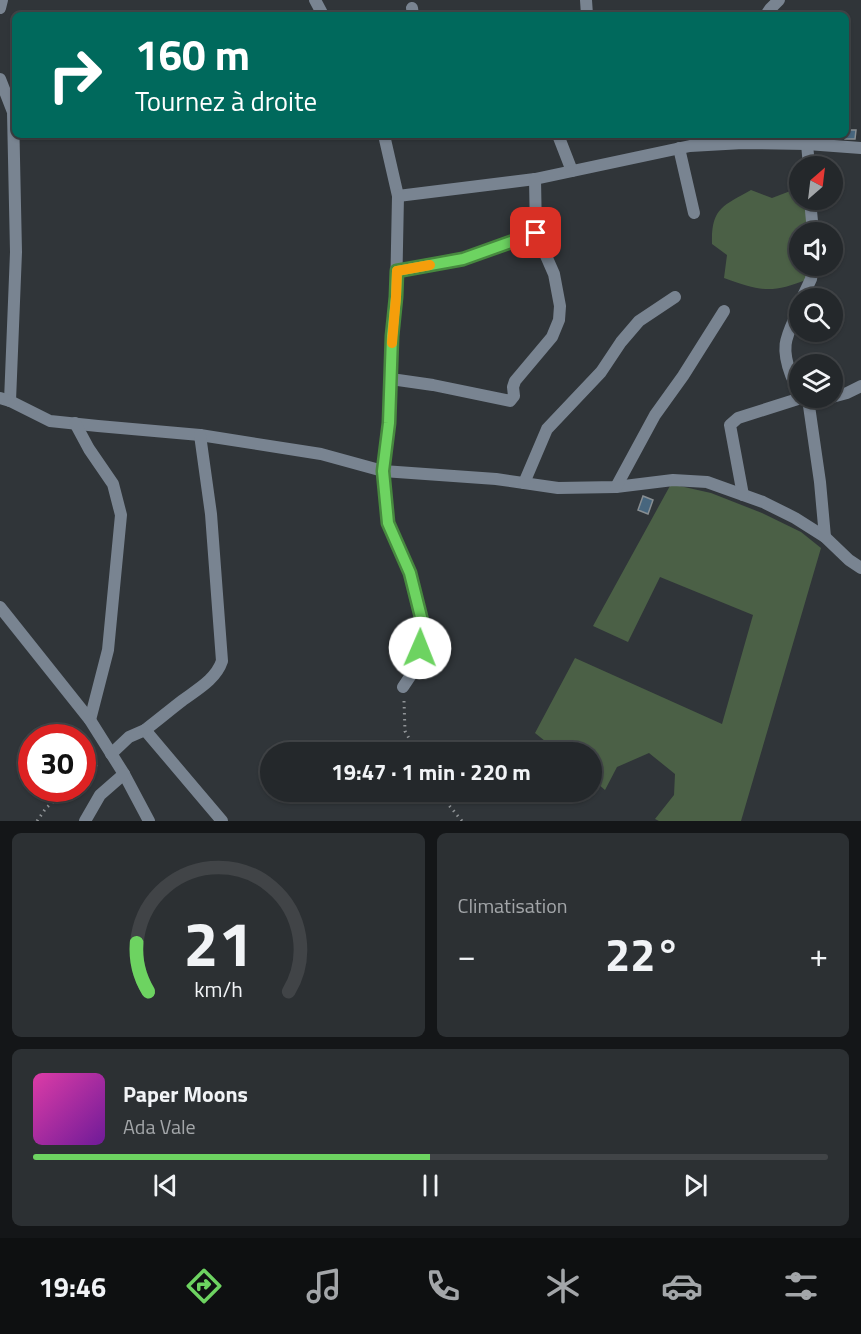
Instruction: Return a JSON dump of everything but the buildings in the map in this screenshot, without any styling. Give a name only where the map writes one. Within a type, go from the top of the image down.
[{"type":"street","points":[[0,8],[2,0]]},
{"type":"street","points":[[768,12],[779,0]]},
{"type":"street","points":[[0,79],[12,109]]},
{"type":"street","points":[[14,138],[16,252],[5,400],[50,421],[200,435],[321,454],[383,471],[496,479],[558,488],[616,487],[673,480],[707,483],[763,502],[795,518],[825,537],[861,568]]},
{"type":"street","points":[[385,138],[398,196],[396,297],[392,336],[389,423],[383,471],[388,523],[410,573],[424,629],[417,666],[403,687]]},
{"type":"street","points":[[559,138],[572,171]]},
{"type":"street","points":[[398,196],[535,179],[679,148],[742,139],[861,148]]},
{"type":"street","points":[[807,144],[808,156]]},
{"type":"street","points":[[679,148],[694,213]]},
{"type":"street","points":[[391,379],[510,401],[514,396],[515,381],[552,337],[559,320],[560,306],[554,274],[536,233],[535,179]]},
{"type":"street","points":[[397,271],[463,259],[536,233]]},
{"type":"street","points":[[524,483],[547,429],[601,372],[621,342],[639,321],[675,297]]},
{"type":"street","points":[[616,487],[655,415],[724,311]]},
{"type":"street","points":[[789,332],[784,349],[789,369]]},
{"type":"street","points":[[843,394],[861,387]]},
{"type":"street","points":[[743,495],[730,425],[738,418],[789,402]]},
{"type":"street","points":[[806,408],[820,482],[825,537]]},
{"type":"street","points":[[75,423],[89,449],[113,484],[121,515],[108,650],[90,720]]},
{"type":"street","points":[[111,754],[129,737],[146,730],[202,687],[219,669],[222,661],[211,514],[200,435]]},
{"type":"street","points":[[0,607],[90,720],[124,774],[149,821]]},
{"type":"street","points":[[146,730],[222,821]]},
{"type":"street","points":[[85,821],[100,795],[124,774]]},
{"type":"path","points":[[403,687],[405,731],[411,742]]},
{"type":"path","points":[[96,766],[111,754]]},
{"type":"path","points":[[37,821],[53,802]]},
{"type":"path","points":[[446,802],[462,821]]},
{"type":"green space","points":[[751,190],[772,198],[789,192],[789,210],[808,210],[810,214],[810,222],[789,222],[789,276],[808,276],[808,279],[784,287],[766,289],[724,278],[727,255],[712,244],[712,232],[717,215],[726,205]]},
{"type":"green space","points":[[671,484],[711,493],[762,513],[801,532],[821,548],[741,821],[659,821],[655,819],[674,795],[675,774],[649,753],[617,767],[605,790],[602,787],[602,742],[546,742],[535,733],[575,658],[722,724],[753,615],[660,577],[628,642],[593,626]]},
{"type":"slow traffic","points":[[392,343],[397,271],[430,265]]},
{"type":"route","points":[[420,648],[424,629],[410,573],[388,523],[383,471],[389,423],[397,271],[463,259],[536,233]]}]
